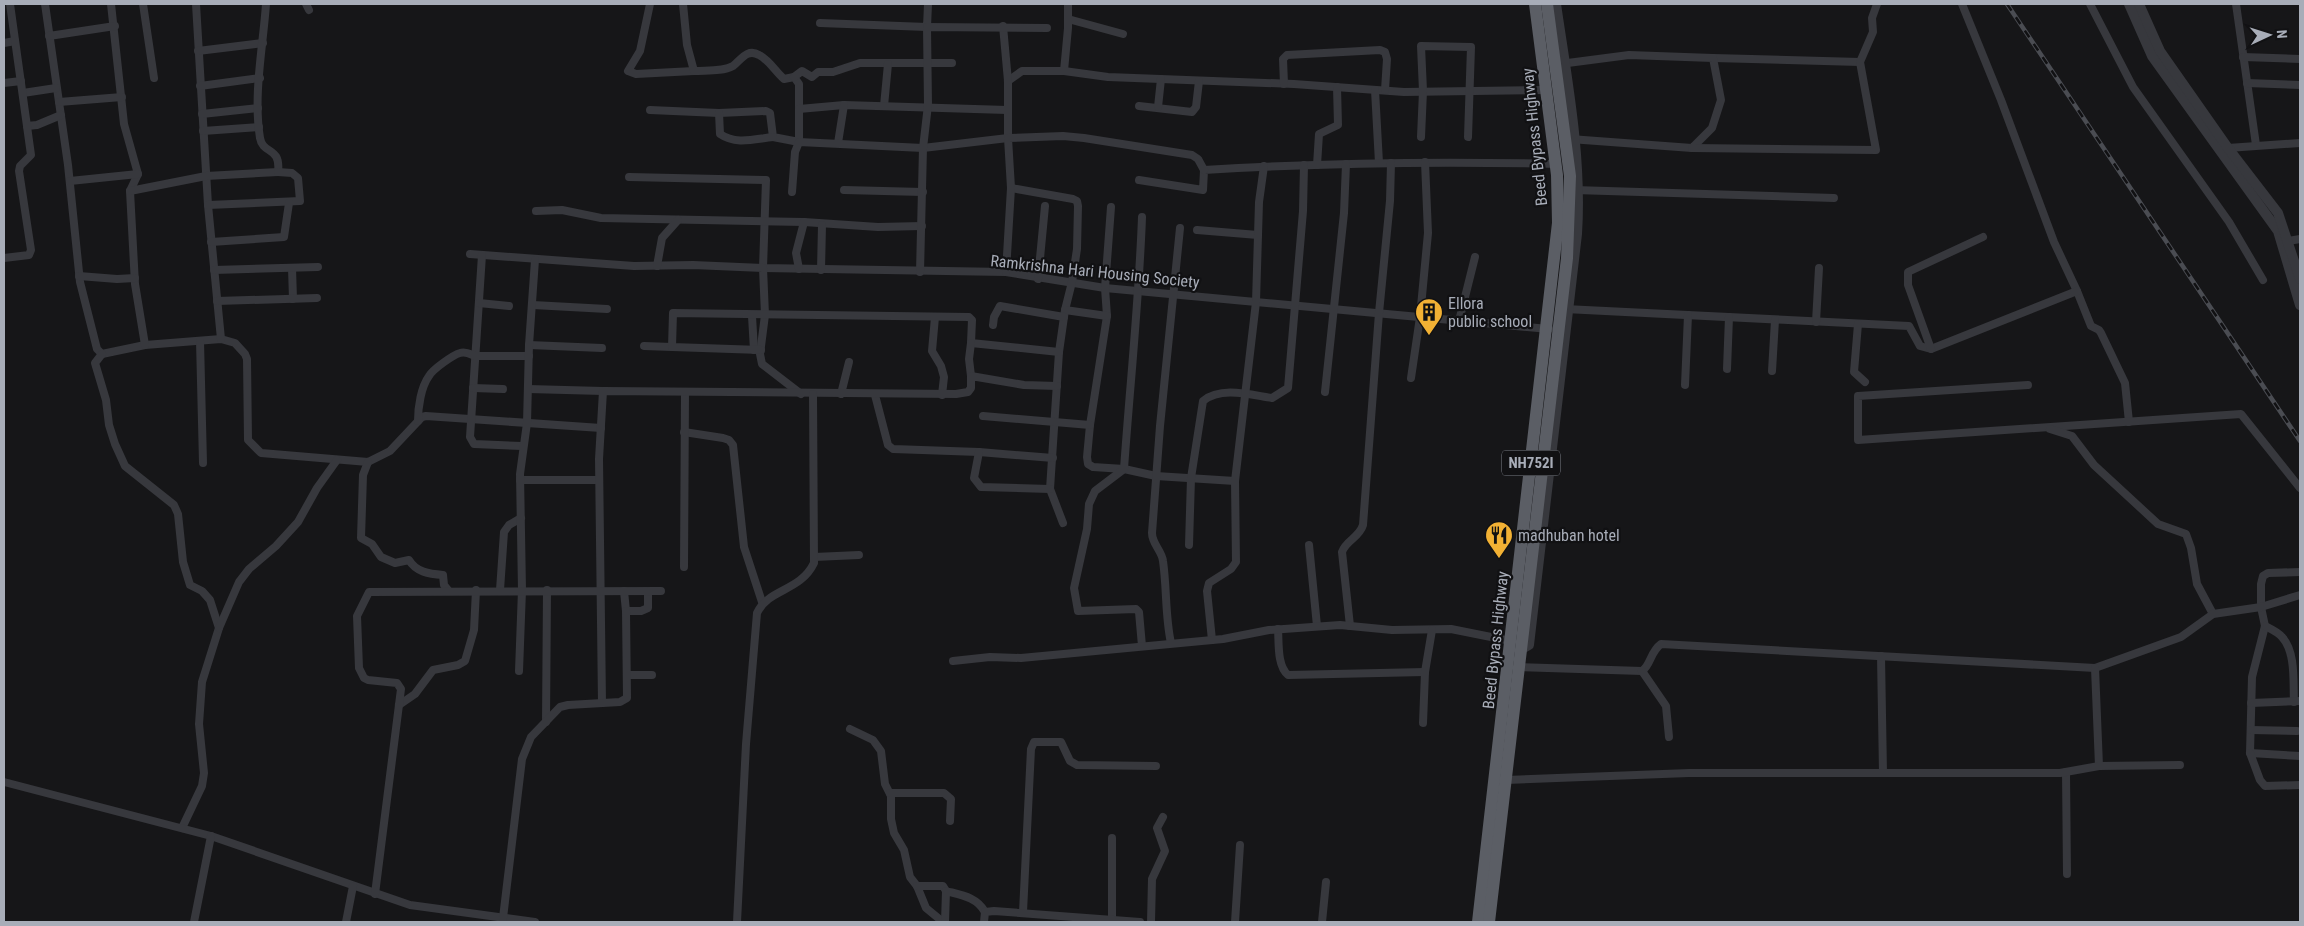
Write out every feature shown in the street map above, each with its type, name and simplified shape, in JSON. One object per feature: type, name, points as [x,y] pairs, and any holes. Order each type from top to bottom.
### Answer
[{"type":"highway","name":"Beed Bypass Highway","points":[[1489,922],[1506,780],[1513,670],[1512,644],[1549,329],[1558,223],[1554,164],[1535,4]]},
{"type":"highway","name":"Beed Bypass Highway","points":[[1547,4],[1561,64],[1574,190],[1567,258],[1565,309],[1549,329]]},
{"type":"highway","name":"Beed Bypass Highway","points":[[1478,922],[1513,670]]},
{"type":"street","points":[[4,258],[29,255],[30,253],[19,171],[20,166],[31,155],[10,4]]},
{"type":"street","points":[[45,4],[70,181],[79,276],[97,349],[102,354]]},
{"type":"street","points":[[111,4],[124,124],[138,174],[130,191],[135,278],[145,345]]},
{"type":"street","points":[[143,4],[154,78]]},
{"type":"street","points":[[196,4],[208,205],[220,339]]},
{"type":"street","points":[[266,4],[258,108],[259,127],[260,141],[266,148],[276,154],[279,162],[278,172]]},
{"type":"street","points":[[650,4],[640,51],[628,71],[636,74],[725,69],[746,54],[753,52],[764,59],[784,79],[794,77],[802,71],[812,76],[818,72],[833,72],[860,63],[952,63]]},
{"type":"street","points":[[683,4],[687,46],[694,71]]},
{"type":"street","points":[[920,272],[923,148],[928,108],[928,4]]},
{"type":"street","points":[[1064,71],[1068,4]]},
{"type":"street","points":[[1008,81],[1022,71],[1064,71],[1108,77],[1284,84],[1375,90],[1545,90],[1529,4]]},
{"type":"street","points":[[1556,4],[1561,64],[1629,55],[1860,62]]},
{"type":"street","points":[[1570,139],[1692,148],[1876,150],[1860,62],[1873,32],[1872,18],[1877,4]]},
{"type":"street","points":[[1962,4],[2001,100],[2054,242],[2091,326],[2099,330],[2125,383],[2129,422]]},
{"type":"street","points":[[2090,4],[2133,87],[2228,222],[2263,280]]},
{"type":"street","points":[[2128,4],[2152,56],[2285,241],[2299,268],[2300,279]]},
{"type":"street","points":[[2139,4],[2160,51],[2228,148],[2278,213],[2299,293],[2300,305]]},
{"type":"street","points":[[2236,4],[2242,57],[2256,145]]},
{"type":"street","points":[[1068,19],[1123,34]]},
{"type":"street","points":[[820,24],[1047,28]]},
{"type":"street","points":[[49,36],[114,26]]},
{"type":"street","points":[[1003,26],[1008,81],[1007,110],[1011,188],[1006,272]]},
{"type":"street","points":[[4,43],[15,41]]},
{"type":"street","points":[[198,51],[263,43]]},
{"type":"street","points":[[1421,138],[1423,91],[1421,46],[1471,47],[1468,137]]},
{"type":"street","points":[[1284,84],[1283,59],[1287,55],[1380,50],[1385,52],[1387,59],[1385,90]]},
{"type":"street","points":[[2242,57],[2300,59]]},
{"type":"street","points":[[1692,148],[1712,128],[1722,100],[1713,58]]},
{"type":"street","points":[[884,106],[888,64]]},
{"type":"street","points":[[792,192],[795,152],[799,142],[800,84],[794,77]]},
{"type":"street","points":[[200,86],[260,78]]},
{"type":"street","points":[[1158,107],[1161,79]]},
{"type":"street","points":[[4,83],[21,80]]},
{"type":"street","points":[[1139,106],[1192,112],[1196,107],[1199,81]]},
{"type":"street","points":[[2247,82],[2300,85]]},
{"type":"street","points":[[1317,164],[1319,134],[1338,125],[1337,87]]},
{"type":"street","points":[[23,93],[56,88]]},
{"type":"street","points":[[1375,90],[1378,163]]},
{"type":"street","points":[[58,102],[122,97]]},
{"type":"street","points":[[799,109],[844,105],[1007,110]]},
{"type":"street","points":[[838,143],[844,105]]},
{"type":"street","points":[[202,114],[258,108]]},
{"type":"street","points":[[650,110],[719,113],[766,111],[770,113],[773,137]]},
{"type":"street","points":[[719,113],[720,134],[728,140],[741,141],[773,137],[799,142],[923,148],[1008,138],[1063,136],[1145,146],[1192,155],[1198,160],[1204,170],[1203,190],[1139,180]]},
{"type":"street","points":[[27,126],[37,125],[61,115]]},
{"type":"street","points":[[203,131],[259,127]]},
{"type":"street","points":[[2228,148],[2300,143]]},
{"type":"street","points":[[1204,170],[1317,164],[1425,162],[1554,164]]},
{"type":"street","points":[[1411,378],[1420,317],[1428,233],[1425,162]]},
{"type":"street","points":[[1350,626],[1342,552],[1346,544],[1361,533],[1363,525],[1379,313],[1390,201],[1391,163]]},
{"type":"street","points":[[1325,392],[1344,213],[1346,164]]},
{"type":"street","points":[[1189,545],[1191,478],[1203,401],[1211,395],[1244,394],[1272,398],[1288,388],[1303,211],[1304,165]]},
{"type":"street","points":[[1212,640],[1207,591],[1209,583],[1231,569],[1236,562],[1235,481],[1256,302],[1259,202],[1264,166]]},
{"type":"street","points":[[130,191],[206,176],[278,172],[292,173],[298,178],[300,202],[208,205]]},
{"type":"street","points":[[70,181],[138,174]]},
{"type":"street","points":[[629,177],[766,180],[763,268],[765,315],[757,350]]},
{"type":"street","points":[[1011,188],[1076,201],[1078,212],[1072,282],[1065,313],[1060,352],[1050,489],[1063,523]]},
{"type":"street","points":[[844,190],[923,192]]},
{"type":"street","points":[[1574,190],[1834,198]]},
{"type":"street","points":[[211,242],[284,237],[290,202]]},
{"type":"street","points":[[1038,279],[1045,206]]},
{"type":"street","points":[[1110,207],[1105,288],[1107,316],[1090,425],[1086,457],[1088,464],[1094,467],[1124,468],[1156,476],[1235,481]]},
{"type":"street","points":[[536,212],[562,210],[601,218],[804,222],[822,225],[878,227],[922,226]]},
{"type":"street","points":[[1142,217],[1140,291],[1135,322],[1124,468],[1094,491],[1089,504],[1087,529],[1074,588],[1078,611],[1136,609],[1142,646]]},
{"type":"street","points":[[657,266],[662,238],[678,220]]},
{"type":"street","points":[[799,269],[796,253],[804,222]]},
{"type":"street","points":[[821,270],[822,225]]},
{"type":"street","points":[[1171,643],[1166,618],[1163,560],[1152,538],[1172,294],[1180,228]]},
{"type":"street","points":[[1197,230],[1258,235]]},
{"type":"street","points":[[1931,349],[1908,285],[1908,272],[1983,237]]},
{"type":"street","points":[[2285,241],[2300,239]]},
{"type":"street","name":"Ramkrishna Hari Housing Society","points":[[470,254],[535,260],[657,266],[1006,272],[1038,279],[1072,282],[1105,288],[1549,329]]},
{"type":"street","points":[[482,255],[470,437],[474,444],[522,446]]},
{"type":"street","points":[[1459,321],[1475,258]]},
{"type":"street","points":[[519,671],[522,590],[520,480],[522,446],[527,423],[529,345],[535,260]]},
{"type":"street","points":[[214,270],[318,267]]},
{"type":"street","points":[[292,268],[293,299]]},
{"type":"street","points":[[1816,322],[1819,268]]},
{"type":"street","points":[[79,276],[117,279],[135,278]]},
{"type":"street","points":[[953,661],[990,657],[1021,658],[1212,640],[1278,629],[1317,626],[1350,626],[1392,630],[1451,629],[1512,644],[1529,645],[1565,309],[1909,326],[1920,346],[1931,349],[2077,291]]},
{"type":"street","points":[[217,301],[317,298]]},
{"type":"street","points":[[479,303],[509,306]]},
{"type":"street","points":[[533,305],[607,309]]},
{"type":"street","points":[[993,325],[994,317],[1000,306],[1107,316]]},
{"type":"street","points":[[528,389],[875,395],[942,394],[968,392],[971,388],[971,318],[752,316],[675,312],[673,316],[672,346]]},
{"type":"street","points":[[752,316],[757,350],[762,364],[801,394]]},
{"type":"street","points":[[1685,385],[1688,316]]},
{"type":"street","points":[[935,317],[932,351],[941,366],[944,377],[942,394]]},
{"type":"street","points":[[1727,369],[1729,318]]},
{"type":"street","points":[[1772,371],[1775,320]]},
{"type":"street","points":[[1858,324],[1854,372],[1865,382]]},
{"type":"street","points":[[1549,329],[1512,644],[1503,662],[1513,670],[1642,671],[1646,669],[1653,649],[1661,644],[2095,668],[2181,637],[2213,614],[2262,607],[2300,595]]},
{"type":"street","points":[[219,628],[210,600],[202,591],[190,585],[185,574],[178,514],[174,505],[125,466],[119,455],[109,425],[106,400],[96,369],[96,359],[102,354],[145,345],[220,339],[235,343],[242,349],[247,359],[248,440],[261,453],[368,462],[390,452],[418,421],[426,416],[601,428]]},
{"type":"street","points":[[200,341],[204,463]]},
{"type":"street","points":[[972,343],[1060,352]]},
{"type":"street","points":[[529,345],[602,348]]},
{"type":"street","points":[[644,346],[757,350]]},
{"type":"street","points":[[418,421],[418,411],[429,375],[439,366],[460,353],[468,353],[475,356],[529,356]]},
{"type":"street","points":[[841,394],[849,362]]},
{"type":"street","points":[[971,376],[1024,385],[1057,386]]},
{"type":"street","points":[[2028,385],[1858,396],[1858,440],[2241,414],[2300,488]]},
{"type":"street","points":[[473,388],[503,389]]},
{"type":"street","points":[[602,703],[599,480],[603,391]]},
{"type":"street","points":[[684,567],[685,393]]},
{"type":"street","points":[[737,922],[746,744],[757,613],[762,602],[801,581],[814,563],[813,394]]},
{"type":"street","points":[[875,395],[888,445],[893,449],[980,452],[1053,458]]},
{"type":"street","points":[[983,416],[1090,425]]},
{"type":"street","points":[[2045,428],[2072,436],[2094,465],[2158,524],[2186,534],[2191,548],[2197,584],[2213,614]]},
{"type":"street","points":[[684,432],[723,438],[729,440],[733,445],[744,547],[762,602]]},
{"type":"street","points":[[980,452],[974,478],[981,488],[1050,489]]},
{"type":"street","points":[[182,828],[202,786],[204,773],[199,724],[202,682],[219,628],[239,582],[249,569],[276,546],[298,522],[317,488],[338,460]]},
{"type":"street","points":[[368,462],[363,475],[361,538],[372,544],[381,557],[395,563],[409,560],[413,567],[426,573],[442,575],[444,585],[448,590]]},
{"type":"street","points":[[520,480],[599,480]]},
{"type":"street","points":[[500,590],[504,532],[508,525],[521,518]]},
{"type":"street","points":[[1309,545],[1317,626]]},
{"type":"street","points":[[814,557],[859,555]]},
{"type":"street","points":[[2300,572],[2268,573],[2263,576],[2261,584],[2265,626],[2252,677],[2250,753],[2260,780],[2265,786],[2300,785]]},
{"type":"street","points":[[375,894],[401,689],[397,683],[368,680],[361,674],[358,668],[357,616],[371,590],[661,591]]},
{"type":"street","points":[[399,705],[415,694],[433,670],[458,665],[464,661],[474,630],[476,590]]},
{"type":"street","points":[[546,722],[547,590]]},
{"type":"street","points":[[503,918],[522,760],[532,737],[560,707],[620,702],[627,698],[624,591]]},
{"type":"street","points":[[626,611],[641,611],[648,608],[648,592]]},
{"type":"street","points":[[2251,703],[2297,702],[2291,654],[2288,646],[2282,636],[2265,626]]},
{"type":"street","points":[[1278,629],[1281,665],[1288,675],[1425,672]]},
{"type":"street","points":[[1423,723],[1425,672],[1432,630]]},
{"type":"street","points":[[1881,656],[1883,773]]},
{"type":"street","points":[[2095,668],[2099,766]]},
{"type":"street","points":[[1642,671],[1666,706],[1669,737]]},
{"type":"street","points":[[627,675],[652,675]]},
{"type":"street","points":[[850,729],[873,740],[880,748],[885,784],[890,793],[894,833],[904,850],[910,878],[917,886],[926,908],[944,922]]},
{"type":"street","points":[[2251,730],[2297,731]]},
{"type":"street","points":[[1023,912],[1031,749],[1034,742],[1061,742],[1070,761],[1077,766],[1156,766]]},
{"type":"street","points":[[2250,753],[2300,756]]},
{"type":"street","points":[[1506,780],[1689,773],[2066,772],[2099,766],[2180,765]]},
{"type":"street","points":[[2066,772],[2067,874]]},
{"type":"street","points":[[4,782],[211,836],[375,894],[415,906],[535,922]]},
{"type":"street","points":[[890,793],[944,793],[951,799],[950,821]]},
{"type":"street","points":[[1151,922],[1152,879],[1165,851],[1157,828],[1163,817]]},
{"type":"street","points":[[194,922],[211,836]]},
{"type":"street","points":[[1112,838],[1112,920]]},
{"type":"street","points":[[1235,922],[1240,845]]},
{"type":"street","points":[[1322,922],[1326,882]]},
{"type":"street","points":[[346,922],[353,886]]},
{"type":"street","points":[[917,886],[943,886],[946,890],[973,899],[981,904],[985,912],[984,922]]},
{"type":"street","points":[[944,922],[946,890]]},
{"type":"street","points":[[985,912],[1023,912],[1140,922]]},
{"type":"railway","points":[[2007,4],[2300,441]]},
{"type":"place","name":"Ellora public school","points":[[1429,336]]},
{"type":"place","name":"madhuban hotel","points":[[1499,559]]}]
